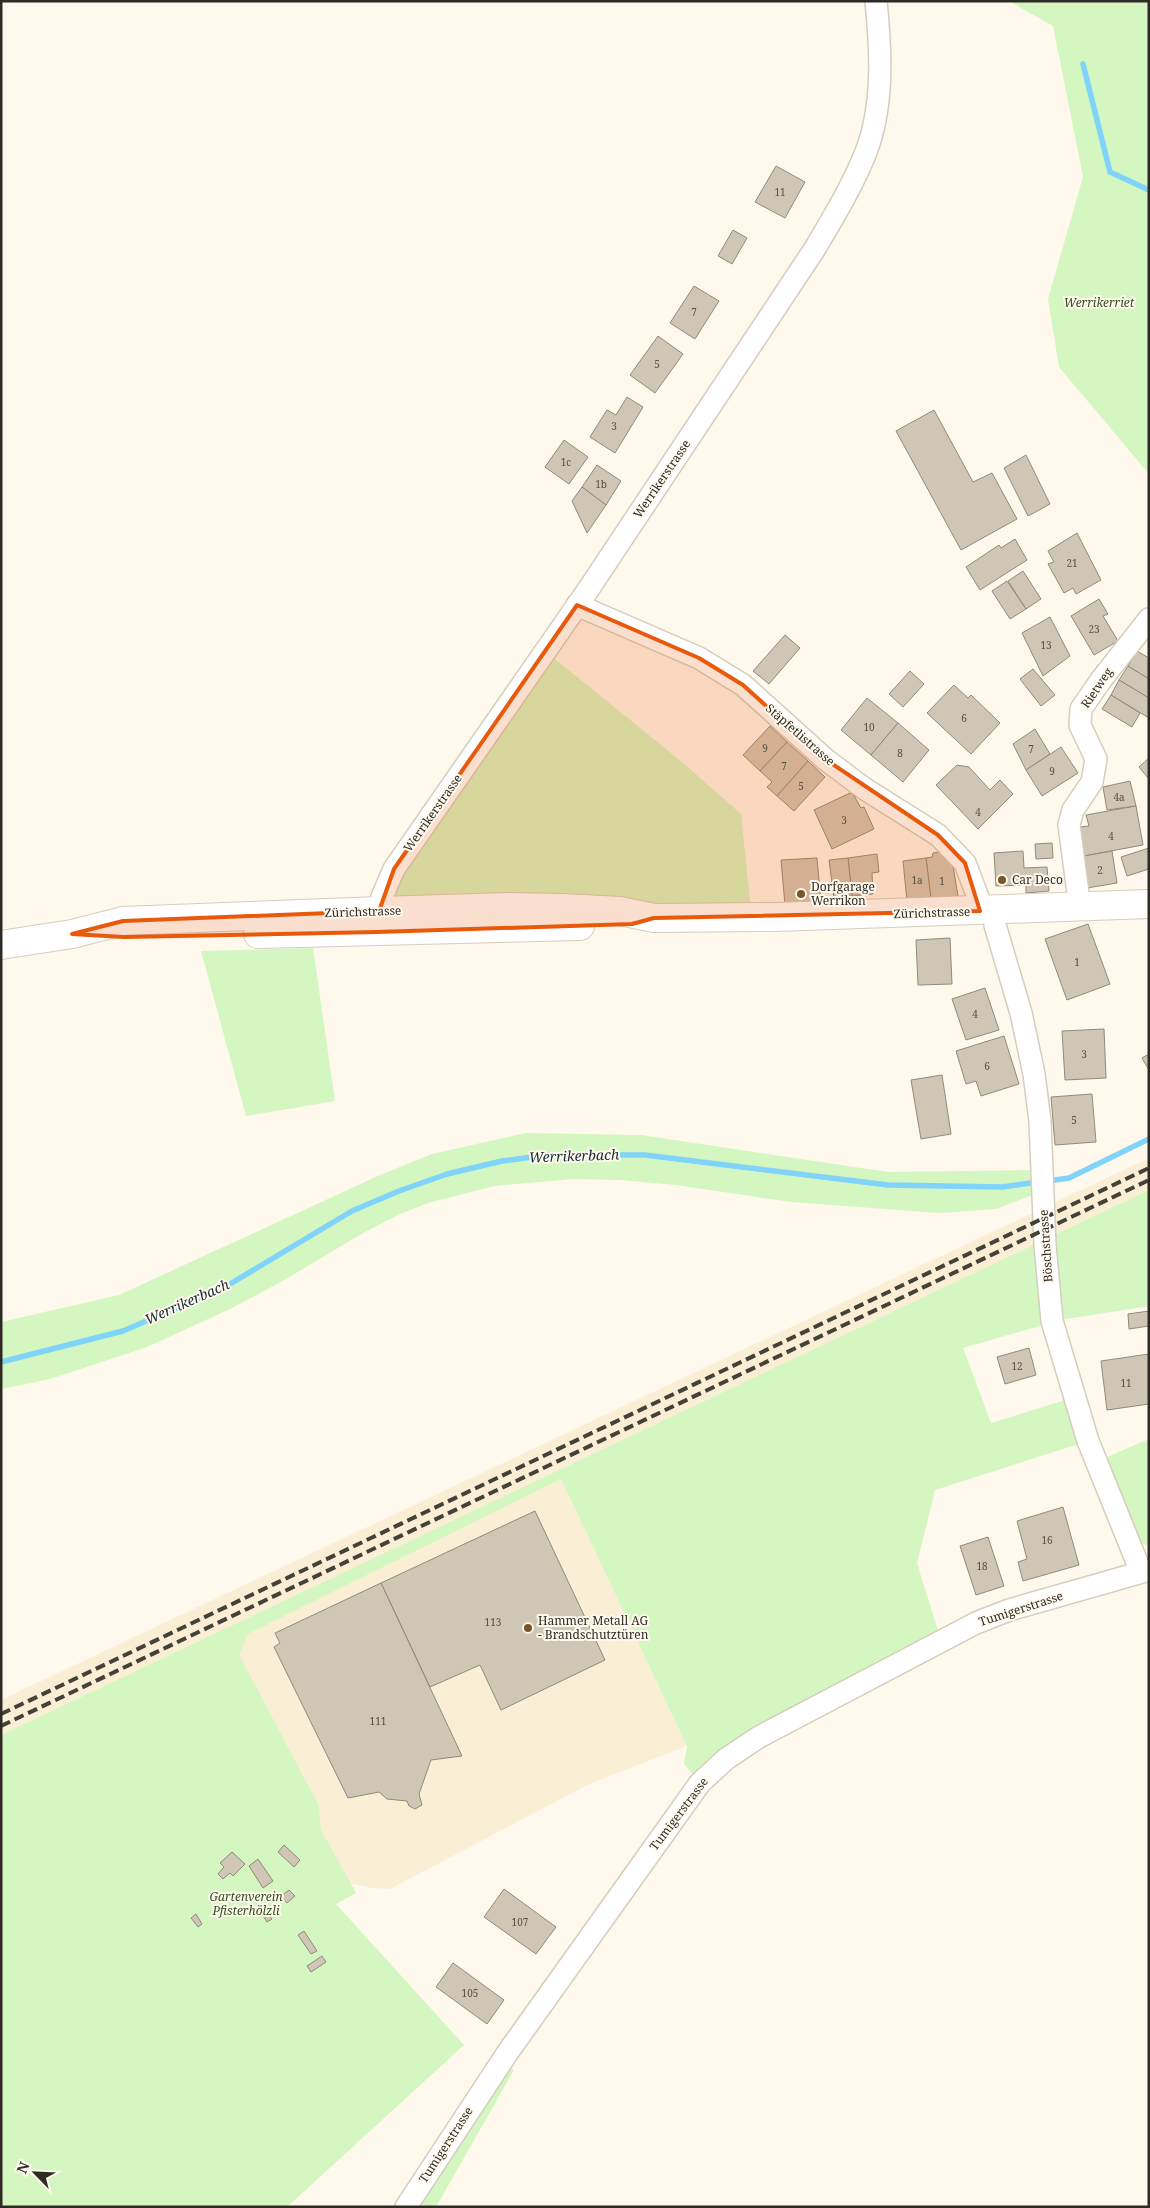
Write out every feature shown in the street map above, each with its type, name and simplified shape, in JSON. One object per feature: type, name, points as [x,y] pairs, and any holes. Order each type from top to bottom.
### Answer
[{"type":"main road","name":"Zürichstrasse","points":[[1,945],[72,934],[124,938],[378,921],[632,924],[654,918],[798,917],[1149,904]]},
{"type":"street","name":"Werrikerstrasse","points":[[378,921],[388,882],[394,869],[577,605],[814,250],[846,198],[866,151],[877,101],[880,51],[876,1]]},
{"type":"street","name":"Stäpfetlistrasse","points":[[577,605],[699,658],[743,685],[825,759],[865,789],[938,835],[966,863],[979,900],[987,911]]},
{"type":"street","name":"Rietweg","points":[[1080,908],[1069,825],[1073,810],[1092,782],[1096,759],[1080,726],[1081,708],[1100,680],[1149,619]]},
{"type":"street","name":"Böschstrasse","points":[[987,911],[995,925],[1022,1013],[1034,1074],[1040,1121],[1045,1245],[1052,1321],[1088,1441],[1145,1571]]},
{"type":"street","name":"Tumigerstrasse","points":[[406,2207],[503,2060],[672,1821],[700,1783],[726,1759],[759,1736],[976,1623],[1009,1610],[1145,1571]]},
{"type":"highlighted area","points":[[577,605],[699,658],[743,685],[825,759],[938,835],[965,863],[980,911],[654,918],[632,924],[377,932],[124,937],[72,934],[123,921],[379,911],[394,869]]},
{"type":"shaded area","points":[[1149,1158],[1149,1190],[1,1735],[1,1700]]},
{"type":"shaded area","points":[[561,1479],[687,1746],[589,1784],[390,1889],[372,1888],[344,1882],[321,1830],[319,1806],[235,1691],[239,1654],[248,1634]]},
{"type":"green space","name":"Werrikerriet","points":[[1009,1],[1149,1],[1149,474],[1059,367],[1048,299],[1083,177],[1053,26]]},
{"type":"green space","points":[[545,651],[682,762],[741,814],[752,920],[382,897]]},
{"type":"green space","points":[[313,948],[335,1101],[246,1116],[201,951]]},
{"type":"green space","points":[[526,1133],[641,1135],[888,1172],[1042,1170],[1043,1191],[996,1209],[939,1213],[791,1202],[676,1185],[621,1180],[573,1179],[494,1186],[431,1202],[400,1214],[232,1308],[147,1347],[50,1379],[1,1389],[1,1322],[119,1295],[380,1175],[432,1154]]},
{"type":"green space","name":"Gartenverein Pfisterhölzli","points":[[1149,1190],[1149,1306],[1060,1320],[963,1348],[991,1423],[1075,1397],[1088,1441],[935,1490],[917,1563],[941,1640],[700,1783],[684,1764],[687,1746],[561,1479],[248,1634],[239,1655],[319,1806],[321,1830],[356,1893],[336,1904],[464,2045],[287,2207],[1,2207],[1,1735]]},
{"type":"green space","points":[[1149,1439],[1149,1547],[1138,1541],[1100,1460]]},
{"type":"green space","points":[[508,2067],[514,2070],[436,2207],[418,2207]]},
{"type":"building","points":[[776,166],[805,182],[785,218],[755,202]]},
{"type":"building","points":[[733,230],[747,238],[732,264],[718,256]]},
{"type":"building","points":[[694,286],[719,301],[695,339],[670,323]]},
{"type":"building","points":[[658,336],[683,354],[655,393],[630,375]]},
{"type":"building","points":[[627,397],[643,407],[615,453],[590,437],[607,410],[616,415]]},
{"type":"building","points":[[934,410],[973,482],[992,473],[1017,519],[961,550],[896,431]]},
{"type":"building","points":[[564,440],[588,457],[569,484],[545,467]]},
{"type":"building","points":[[1026,455],[1050,504],[1028,516],[1004,468]]},
{"type":"building","points":[[597,465],[621,481],[606,505],[582,487]]},
{"type":"building","points":[[582,487],[606,505],[587,533],[572,501]]},
{"type":"building","points":[[1077,533],[1101,580],[1076,594],[1073,588],[1064,593],[1048,564],[1054,562],[1048,551]]},
{"type":"building","points":[[1015,539],[1027,560],[980,590],[966,567],[999,545],[1001,548]]},
{"type":"building","points":[[1023,571],[1041,599],[1026,609],[1008,581]]},
{"type":"building","points":[[1007,581],[1026,609],[1010,619],[992,591]]},
{"type":"building","points":[[1099,599],[1108,614],[1103,616],[1118,641],[1094,655],[1071,616]]},
{"type":"building","points":[[1050,617],[1070,656],[1043,676],[1022,633]]},
{"type":"building","points":[[785,635],[800,648],[769,684],[753,671]]},
{"type":"building","points":[[1137,651],[1149,658],[1149,679],[1128,666]]},
{"type":"building","points":[[1128,666],[1149,679],[1149,698],[1119,680]]},
{"type":"building","points":[[1033,669],[1055,695],[1041,706],[1020,679]]},
{"type":"building","points":[[910,671],[924,684],[903,707],[889,694]]},
{"type":"building","points":[[1119,680],[1149,698],[1149,718],[1111,695]]},
{"type":"building","points":[[954,685],[968,698],[971,695],[1000,723],[971,754],[927,713]]},
{"type":"building","points":[[1111,695],[1140,713],[1132,727],[1102,709]]},
{"type":"building","points":[[867,698],[898,723],[871,755],[841,730]]},
{"type":"building","points":[[898,723],[929,750],[903,782],[871,755]]},
{"type":"building","points":[[770,726],[787,742],[760,771],[743,755]]},
{"type":"building","points":[[1035,729],[1050,754],[1026,770],[1013,744]]},
{"type":"building","points":[[787,742],[808,761],[777,796],[767,787],[772,782],[760,771]]},
{"type":"building","points":[[1061,747],[1078,773],[1042,796],[1026,770]]},
{"type":"building","points":[[1149,758],[1149,778],[1148,778],[1139,767]]},
{"type":"building","points":[[808,761],[825,777],[794,811],[777,796]]},
{"type":"building","points":[[957,765],[969,767],[990,790],[1000,780],[1013,794],[978,829],[936,785]]},
{"type":"building","points":[[1130,781],[1136,806],[1107,810],[1103,787]]},
{"type":"building","points":[[852,792],[861,808],[864,807],[874,829],[832,849],[814,810]]},
{"type":"building","points":[[1136,806],[1143,845],[1084,856],[1079,827],[1089,826],[1086,815]]},
{"type":"building","points":[[1052,843],[1053,858],[1036,859],[1035,844]]},
{"type":"building","points":[[1149,848],[1149,869],[1127,876],[1121,857]]},
{"type":"building","points":[[944,851],[953,866],[958,896],[931,899],[926,858],[932,857],[933,853]]},
{"type":"building","points":[[1023,851],[1024,868],[1047,867],[1049,891],[1026,893],[1026,885],[996,886],[994,853]]},
{"type":"building","points":[[1112,851],[1117,883],[1087,888],[1084,856]]},
{"type":"building","points":[[877,854],[879,872],[872,873],[873,894],[852,896],[848,858]]},
{"type":"building","points":[[817,858],[821,902],[785,905],[781,860]]},
{"type":"building","points":[[848,858],[852,896],[834,898],[829,860]]},
{"type":"building","points":[[926,858],[931,899],[907,901],[903,861]]},
{"type":"building","points":[[1088,924],[1110,984],[1067,1000],[1045,939]]},
{"type":"building","points":[[950,938],[952,984],[918,985],[916,940]]},
{"type":"building","points":[[985,988],[999,1030],[966,1040],[952,999]]},
{"type":"building","points":[[1104,1029],[1106,1078],[1065,1080],[1062,1031]]},
{"type":"building","points":[[1004,1036],[1019,1084],[981,1096],[976,1081],[966,1084],[956,1051]]},
{"type":"building","points":[[1149,1054],[1149,1070],[1142,1058]]},
{"type":"building","points":[[942,1075],[951,1134],[921,1139],[911,1080]]},
{"type":"building","points":[[1092,1094],[1096,1142],[1055,1145],[1051,1097]]},
{"type":"building","points":[[1149,1311],[1149,1326],[1129,1329],[1128,1314]]},
{"type":"building","points":[[1029,1348],[1036,1375],[1005,1384],[997,1357]]},
{"type":"building","points":[[1149,1354],[1149,1404],[1107,1410],[1101,1361]]},
{"type":"building","points":[[1063,1507],[1079,1565],[1023,1581],[1018,1562],[1027,1559],[1017,1521]]},
{"type":"building","points":[[535,1511],[605,1660],[501,1710],[480,1665],[430,1687],[381,1583]]},
{"type":"building","points":[[988,1537],[1004,1586],[976,1595],[960,1546]]},
{"type":"building","points":[[381,1583],[462,1756],[431,1760],[419,1794],[422,1805],[415,1809],[409,1806],[407,1801],[387,1799],[379,1792],[348,1798],[274,1647],[280,1643],[275,1633]]},
{"type":"building","points":[[284,1845],[300,1860],[294,1867],[278,1852]]},
{"type":"building","points":[[232,1852],[245,1864],[233,1876],[230,1873],[223,1879],[218,1874],[224,1867],[220,1863]]},
{"type":"building","points":[[258,1859],[273,1881],[263,1888],[249,1866]]},
{"type":"building","points":[[504,1889],[556,1927],[536,1954],[484,1917]]},
{"type":"building","points":[[289,1890],[295,1896],[287,1903],[281,1896]]},
{"type":"building","points":[[266,1911],[272,1919],[267,1922],[262,1914]]},
{"type":"building","points":[[196,1914],[202,1924],[198,1927],[191,1918]]},
{"type":"building","points":[[304,1931],[317,1951],[311,1954],[298,1935]]},
{"type":"building","points":[[322,1956],[326,1962],[311,1972],[307,1966]]},
{"type":"building","points":[[453,1963],[504,2000],[487,2024],[436,1987]]},
{"type":"waterway","points":[[1083,64],[1110,172],[1149,190]]},
{"type":"waterway","name":"Werrikerbach","points":[[1048,1181],[1069,1178],[1149,1139]]},
{"type":"waterway","name":"Werrikerbach","points":[[1,1362],[123,1331],[225,1287],[352,1211],[399,1191],[447,1174],[502,1161],[548,1155],[645,1155],[888,1185],[1002,1187],[1038,1182]]},
{"type":"railway","points":[[1,1714],[1149,1168]]},
{"type":"railway","points":[[1,1726],[1149,1180]]},
{"type":"place","name":"Car Deco","points":[[1002,880]]},
{"type":"place","name":"Dorfgarage Werrikon","points":[[801,894]]},
{"type":"place","name":"Hammer Metall AG - Brandschutztüren","points":[[528,1628]]}]
